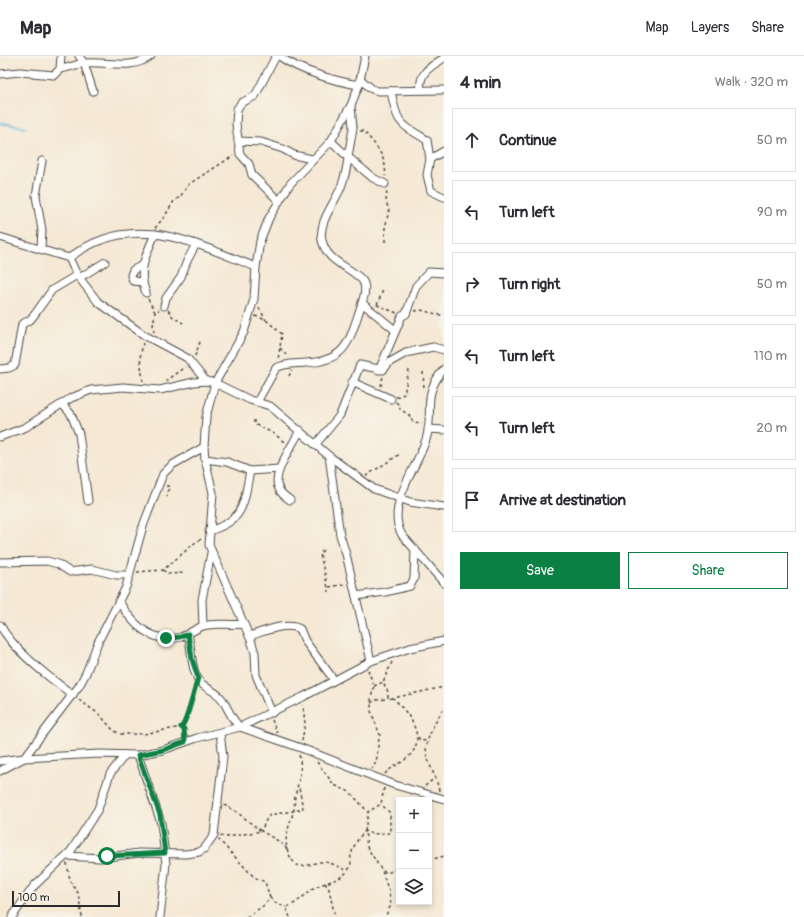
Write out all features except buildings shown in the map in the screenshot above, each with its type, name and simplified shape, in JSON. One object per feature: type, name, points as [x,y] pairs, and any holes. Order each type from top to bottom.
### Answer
[{"type":"street","points":[[60,69],[61,56]]},
{"type":"street","points":[[79,56],[84,63],[92,91]]},
{"type":"street","points":[[0,74],[20,72],[54,75],[60,69],[84,63],[100,60],[134,64],[144,61],[151,56]]},
{"type":"street","points":[[279,201],[252,175],[249,164],[240,154],[237,109],[241,103],[256,96],[278,56],[288,62],[333,79],[360,82],[372,89],[391,91],[444,90]]},
{"type":"street","points":[[203,626],[202,600],[211,553],[209,533],[212,513],[212,493],[204,447],[206,417],[215,383],[238,344],[250,314],[254,299],[256,267],[260,241],[269,218],[279,201],[312,159],[331,141],[351,105],[360,82],[365,56]]},
{"type":"street","points":[[421,90],[420,83],[422,76],[444,58]]},
{"type":"street","points":[[391,91],[393,107],[400,121],[404,126],[427,140],[430,159],[427,175],[429,186],[436,194],[444,197]]},
{"type":"street","points":[[257,402],[276,368],[288,364],[308,363],[333,358],[340,352],[352,336],[362,303],[365,286],[364,282],[359,277],[331,259],[322,240],[322,230],[346,172],[353,128],[351,105]]},
{"type":"street","points":[[238,141],[261,142],[283,149],[294,155],[312,159]]},
{"type":"street","points":[[331,141],[373,178],[385,184]]},
{"type":"street","points":[[430,159],[444,151]]},
{"type":"street","points":[[41,248],[42,230],[36,196],[42,161]]},
{"type":"street","points":[[69,258],[84,247],[111,236],[145,232],[196,244],[256,267]]},
{"type":"street","points":[[146,294],[142,282],[143,265],[155,234]]},
{"type":"street","points":[[0,237],[41,248],[69,258],[78,276],[98,302],[144,335],[163,344],[192,362],[206,381]]},
{"type":"street","points":[[164,306],[166,298],[179,281],[196,244]]},
{"type":"street","points":[[0,369],[9,368],[15,365],[22,324],[30,320],[52,290],[105,262]]},
{"type":"street","points":[[142,282],[133,281],[131,275],[133,270],[143,265]]},
{"type":"street","points":[[381,370],[395,330],[402,316],[406,314],[416,286],[429,272],[444,273]]},
{"type":"street","points":[[362,303],[395,330]]},
{"type":"street","points":[[381,370],[390,362],[406,353],[434,347],[444,350]]},
{"type":"street","points":[[316,444],[340,415],[360,365],[381,370]]},
{"type":"street","points":[[444,369],[438,378],[428,400],[428,427],[424,444],[399,498],[398,527],[402,535],[444,583]]},
{"type":"street","points":[[0,437],[26,427],[76,396],[91,390],[114,388],[160,390],[194,382],[206,381],[215,383],[241,396],[270,406],[329,456],[374,489],[420,504],[444,507]]},
{"type":"street","points":[[352,382],[391,398]]},
{"type":"street","points":[[62,404],[71,414],[79,434],[88,501]]},
{"type":"street","points":[[428,427],[444,430]]},
{"type":"street","points":[[290,500],[278,489],[276,484],[279,469],[300,430]]},
{"type":"street","points":[[0,771],[24,758],[72,695],[86,673],[98,642],[119,601],[130,575],[143,526],[159,484],[167,469],[204,447]]},
{"type":"street","points":[[329,456],[340,535],[353,582],[370,661]]},
{"type":"street","points":[[205,459],[227,462],[250,471],[279,469]]},
{"type":"street","points":[[209,533],[232,521],[241,510],[244,504],[250,471]]},
{"type":"street","points":[[356,596],[385,592],[410,586],[414,579],[415,549]]},
{"type":"street","points":[[211,553],[249,636],[255,653],[256,675],[272,713]]},
{"type":"street","points":[[0,562],[47,561],[58,564],[70,572],[92,569],[116,575],[130,575]]},
{"type":"street","points":[[119,601],[134,623],[150,634],[166,638],[180,637],[203,626],[220,623],[243,624]]},
{"type":"street","points":[[0,625],[4,633],[31,660],[72,695]]},
{"type":"street","points":[[249,636],[277,628],[296,627],[300,629],[305,641],[334,680]]},
{"type":"street","points":[[188,634],[192,659],[198,678],[203,685],[220,697],[230,712],[235,724],[240,728],[299,748],[384,781],[423,793],[443,797]]},
{"type":"street","points":[[0,761],[24,758],[138,755],[163,750],[185,742],[240,728],[272,713],[370,661],[444,641]]},
{"type":"street","points":[[68,857],[100,858],[199,852],[208,846],[214,835],[223,757],[220,733]]},
{"type":"street","points":[[12,917],[34,886],[68,857],[98,809],[110,774],[125,755]]},
{"type":"street","points":[[138,755],[160,815],[166,864],[160,917]]},
{"type":"path","points":[[353,128],[363,131],[382,155],[387,169],[385,184],[387,189],[386,202],[389,210],[385,228],[385,242]]},
{"type":"path","points":[[145,232],[156,227],[166,216],[174,201],[180,197],[189,184],[230,158],[240,154]]},
{"type":"path","points":[[383,290],[377,305],[391,309],[402,316]]},
{"type":"path","points":[[254,299],[266,320],[282,334],[276,368]]},
{"type":"path","points":[[418,310],[444,316]]},
{"type":"path","points":[[155,312],[153,326],[155,332]]},
{"type":"path","points":[[250,314],[266,320]]},
{"type":"path","points":[[143,389],[140,358],[144,335]]},
{"type":"path","points":[[165,380],[192,362],[201,339]]},
{"type":"path","points":[[380,394],[381,370]]},
{"type":"path","points":[[391,398],[404,394],[410,370]]},
{"type":"path","points":[[423,372],[424,392],[428,400]]},
{"type":"path","points":[[391,398],[399,404],[400,409],[409,415],[413,422],[428,427]]},
{"type":"path","points":[[254,420],[254,424],[275,434],[292,447]]},
{"type":"path","points":[[359,479],[371,474],[400,454]]},
{"type":"path","points":[[159,484],[169,486],[167,497]]},
{"type":"path","points":[[130,575],[134,572],[163,570],[209,533]]},
{"type":"path","points":[[323,550],[320,554],[329,592]]},
{"type":"path","points":[[163,570],[168,574],[185,573]]},
{"type":"path","points":[[329,588],[353,582]]},
{"type":"path","points":[[374,686],[383,682],[396,653]]},
{"type":"path","points":[[368,774],[377,761],[380,735],[371,711],[374,686],[367,668],[370,661]]},
{"type":"path","points":[[72,695],[100,715],[114,731],[121,734],[144,734],[181,727],[184,725],[189,707],[194,697],[194,687],[198,678]]},
{"type":"path","points":[[383,682],[388,692],[388,699]]},
{"type":"path","points":[[371,703],[374,700],[388,699],[444,687]]},
{"type":"path","points":[[303,697],[305,724],[299,748],[301,764],[294,811],[288,827],[288,856],[296,865],[309,866],[320,862],[328,863],[347,871]]},
{"type":"path","points":[[393,698],[408,715],[420,740],[426,741]]},
{"type":"path","points":[[443,797],[427,756],[426,741],[444,708]]},
{"type":"path","points":[[272,713],[270,716],[278,734],[274,739]]},
{"type":"path","points":[[181,727],[184,729],[185,742]]},
{"type":"path","points":[[385,917],[391,905],[388,886],[382,870],[370,854],[365,831],[368,812],[381,804],[385,783],[384,781],[389,770],[409,757],[417,742],[418,736]]},
{"type":"path","points":[[316,761],[334,785],[350,792],[368,812]]},
{"type":"path","points":[[423,793],[422,788],[436,776]]},
{"type":"path","points":[[261,831],[270,815],[303,809],[298,786]]},
{"type":"path","points":[[217,802],[234,810],[261,831],[280,842],[287,849]]},
{"type":"path","points":[[365,831],[372,834],[390,833],[390,813],[381,804]]},
{"type":"path","points":[[214,835],[228,837],[261,831]]},
{"type":"path","points":[[214,835],[254,877],[265,882],[270,898],[277,904],[286,907],[302,898],[312,890],[341,877],[351,865],[351,856],[356,840],[365,831]]},
{"type":"path","points":[[432,859],[444,856]]},
{"type":"path","points":[[68,857],[68,873],[70,880],[78,893],[82,917]]},
{"type":"path","points":[[382,870],[387,873],[397,869]]},
{"type":"path","points":[[325,883],[329,889],[335,917]]},
{"type":"path","points":[[248,917],[263,906],[270,898]]},
{"type":"path","points":[[286,907],[290,917]]},
{"type":"waterway","points":[[0,123],[26,127]]},
{"type":"route","points":[[107,856],[139,853],[165,853],[160,815],[153,794],[143,773],[138,755],[163,750],[185,742],[184,729],[181,727],[184,725],[186,715],[194,697],[194,687],[198,678],[192,659],[188,634],[180,637],[166,638]]}]
